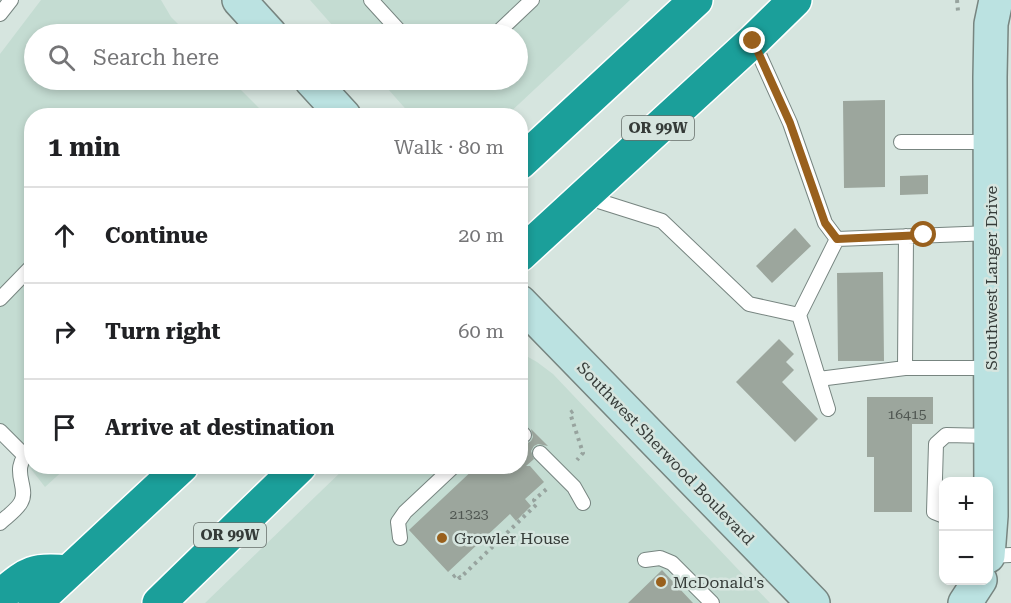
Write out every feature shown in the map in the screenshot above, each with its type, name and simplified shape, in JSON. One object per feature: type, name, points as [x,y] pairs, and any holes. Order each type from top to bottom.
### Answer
[{"type":"highway","name":"OR 99W","points":[[528,248],[795,0]]},
{"type":"highway","points":[[528,156],[693,1]]},
{"type":"highway","points":[[35,603],[173,474]]},
{"type":"highway","name":"OR 99W","points":[[159,603],[292,474]]},
{"type":"highway","points":[[0,596],[29,573],[50,570],[67,572]]},
{"type":"street","points":[[239,0],[261,24]]},
{"type":"street","name":"Southwest Langer Drive","points":[[990,477],[992,368],[996,313],[991,232],[990,40],[996,0]]},
{"type":"street","points":[[320,90],[337,108]]},
{"type":"street","name":"Southwest Sherwood Boulevard","points":[[528,310],[813,603]]},
{"type":"street","points":[[965,603],[977,585]]},
{"type":"lane","points":[[0,14],[11,0]]},
{"type":"lane","points":[[371,0],[393,24]]},
{"type":"lane","points":[[507,24],[532,0]]},
{"type":"lane","points":[[753,41],[790,123],[825,223],[837,239]]},
{"type":"lane","points":[[901,142],[990,142]]},
{"type":"lane","points":[[584,196],[662,221],[749,304],[800,315]]},
{"type":"lane","points":[[837,239],[991,232]]},
{"type":"lane","points":[[905,368],[906,236]]},
{"type":"lane","points":[[828,410],[800,315],[837,239]]},
{"type":"lane","points":[[0,299],[24,274]]},
{"type":"lane","points":[[819,379],[905,368],[992,368]]},
{"type":"lane","points":[[0,430],[24,448]]},
{"type":"lane","points":[[939,514],[934,512],[936,444],[946,435],[991,436]]},
{"type":"lane","points":[[540,453],[574,487],[583,503]]},
{"type":"lane","points":[[0,523],[22,501],[23,489],[19,474],[24,461]]},
{"type":"lane","points":[[400,538],[398,522],[405,512],[445,474]]},
{"type":"lane","points":[[993,556],[1011,555]]},
{"type":"lane","points":[[645,560],[660,558],[672,562],[712,603]]},
{"type":"path","points":[[957,0],[958,11]]},
{"type":"path","points":[[573,411],[570,413],[583,453],[577,460]]},
{"type":"path","points":[[453,577],[457,574],[460,578],[537,504],[534,500],[549,486]]},
{"type":"shaded area","points":[[41,0],[161,0],[178,24],[24,24],[24,90],[241,90],[259,108],[24,108],[24,460],[0,429],[0,54]]},
{"type":"shaded area","points":[[310,0],[630,0],[515,108],[405,108],[389,90],[528,90],[528,24],[331,24]]},
{"type":"shaded area","points":[[528,357],[553,374],[770,603],[205,603],[339,474],[528,474]]},
{"type":"shaded area","points":[[35,474],[59,474],[45,487]]},
{"type":"building","points":[[885,100],[885,187],[844,188],[843,101]]},
{"type":"building","points":[[928,175],[928,194],[900,195],[900,176]]},
{"type":"building","points":[[795,228],[811,246],[772,283],[756,266]]},
{"type":"building","points":[[883,272],[884,361],[838,361],[837,273]]},
{"type":"building","points":[[779,339],[794,354],[786,362],[794,370],[782,382],[818,419],[795,442],[736,382]]},
{"type":"building","points":[[867,397],[933,397],[933,424],[912,424],[912,512],[874,512],[874,457],[867,457]]},
{"type":"building","points":[[531,429],[548,446],[538,444],[534,446],[531,451],[534,459],[528,464],[528,443],[533,437]]},
{"type":"building","points":[[528,466],[530,466],[544,482],[525,499],[531,506],[516,521],[510,514],[448,572],[409,530],[468,474],[528,474]]},
{"type":"building","name":"McDonald's","points":[[662,570],[693,603],[628,603]]},
{"type":"place","name":"Growler House","points":[[442,538]]},
{"type":"place","name":"McDonald's","points":[[661,582]]},
{"type":"route","points":[[753,41],[790,123],[825,223],[837,239],[924,235]]}]
